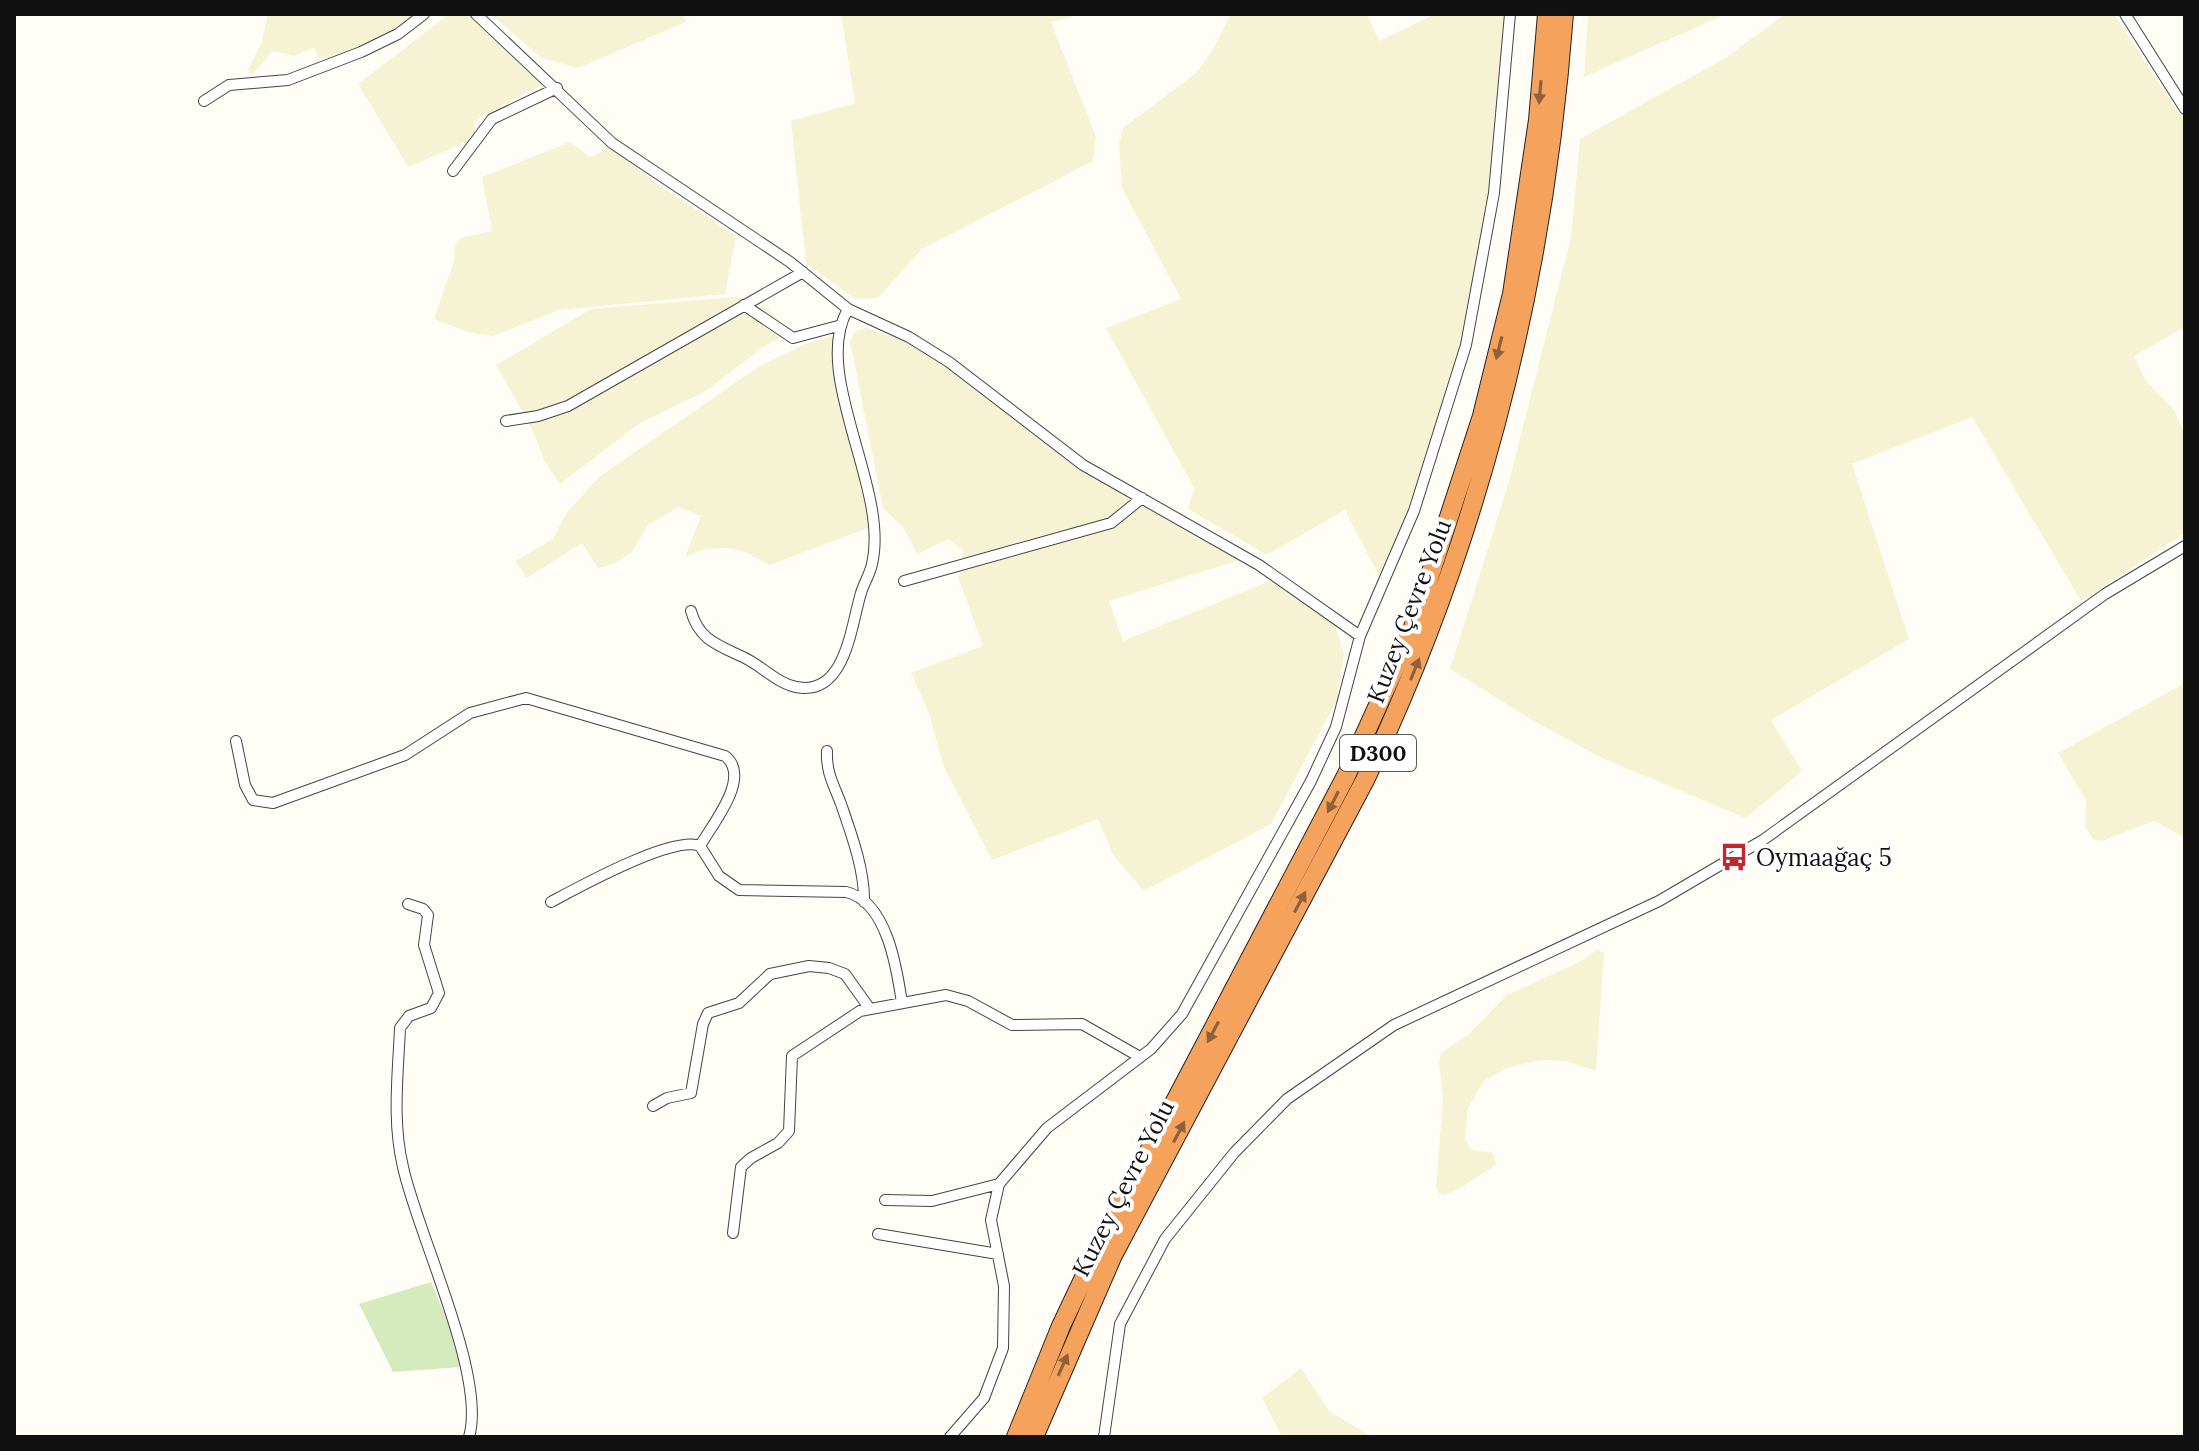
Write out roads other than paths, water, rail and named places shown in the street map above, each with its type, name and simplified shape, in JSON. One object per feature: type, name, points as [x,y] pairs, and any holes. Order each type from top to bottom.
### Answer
[{"type":"highway","name":"Kuzey Çevre Yolu","points":[[1016,1437],[1061,1326],[1097,1250],[1346,776],[1412,630],[1482,416],[1512,294],[1538,120],[1547,14]]},
{"type":"highway","name":"Kuzey Çevre Yolu","points":[[1034,1437],[1113,1255],[1371,767],[1407,689],[1450,579],[1499,421],[1526,308],[1556,120],[1564,14]]},
{"type":"street","points":[[204,101],[229,85],[288,80],[361,52],[398,34],[424,14]]},
{"type":"street","points":[[476,14],[612,143],[803,272],[848,309],[925,346],[969,376],[1059,449],[1268,570],[1360,636]]},
{"type":"street","points":[[950,1437],[984,1398],[1000,1361],[1005,1307],[991,1220],[999,1184],[1031,1144],[1063,1114],[1164,1036],[1191,1002],[1320,763],[1343,709],[1360,636],[1414,511],[1466,345],[1494,193],[1510,14]]},
{"type":"street","points":[[2125,14],[2185,109]]},
{"type":"street","points":[[453,171],[492,119],[557,88]]},
{"type":"street","points":[[506,421],[538,416],[568,406],[803,272]]},
{"type":"street","points":[[744,305],[793,338],[838,326]]},
{"type":"street","points":[[691,611],[696,625],[711,643],[752,661],[789,685],[816,685],[828,679],[840,664],[871,567],[875,531],[840,373],[838,326],[848,309]]},
{"type":"street","points":[[904,581],[1111,523],[1142,498]]},
{"type":"street","points":[[1104,1437],[1120,1324],[1165,1239],[1234,1153],[1287,1099],[1394,1025],[1659,901],[1763,840],[2092,603],[2185,546]]},
{"type":"street","points":[[236,741],[245,785],[253,800],[273,803],[405,755],[470,713],[526,698],[729,759],[735,767],[736,780],[700,846]]},
{"type":"street","points":[[827,751],[827,771],[840,801],[862,879],[864,902],[887,941],[902,1003]]},
{"type":"street","points":[[551,902],[602,875],[673,844],[687,842],[700,846],[719,876],[739,890],[846,892],[864,902]]},
{"type":"street","points":[[408,904],[423,909],[428,915],[424,945],[439,993],[431,1008],[409,1016],[400,1028],[395,1119],[407,1185],[460,1343],[469,1395],[469,1437]]},
{"type":"street","points":[[653,1106],[667,1098],[691,1093],[703,1024],[708,1013],[739,1003],[770,974],[809,966],[835,969],[849,978],[870,1009]]},
{"type":"street","points":[[733,1233],[741,1167],[783,1140],[791,1125],[792,1056],[823,1033],[870,1009],[946,995],[968,1001],[1012,1025],[1082,1024],[1140,1057]]},
{"type":"street","points":[[885,1200],[932,1201],[999,1184]]},
{"type":"street","points":[[878,1234],[998,1254]]},
{"type":"place","name":"Oymaağaç 5","points":[[1734,857]]}]
